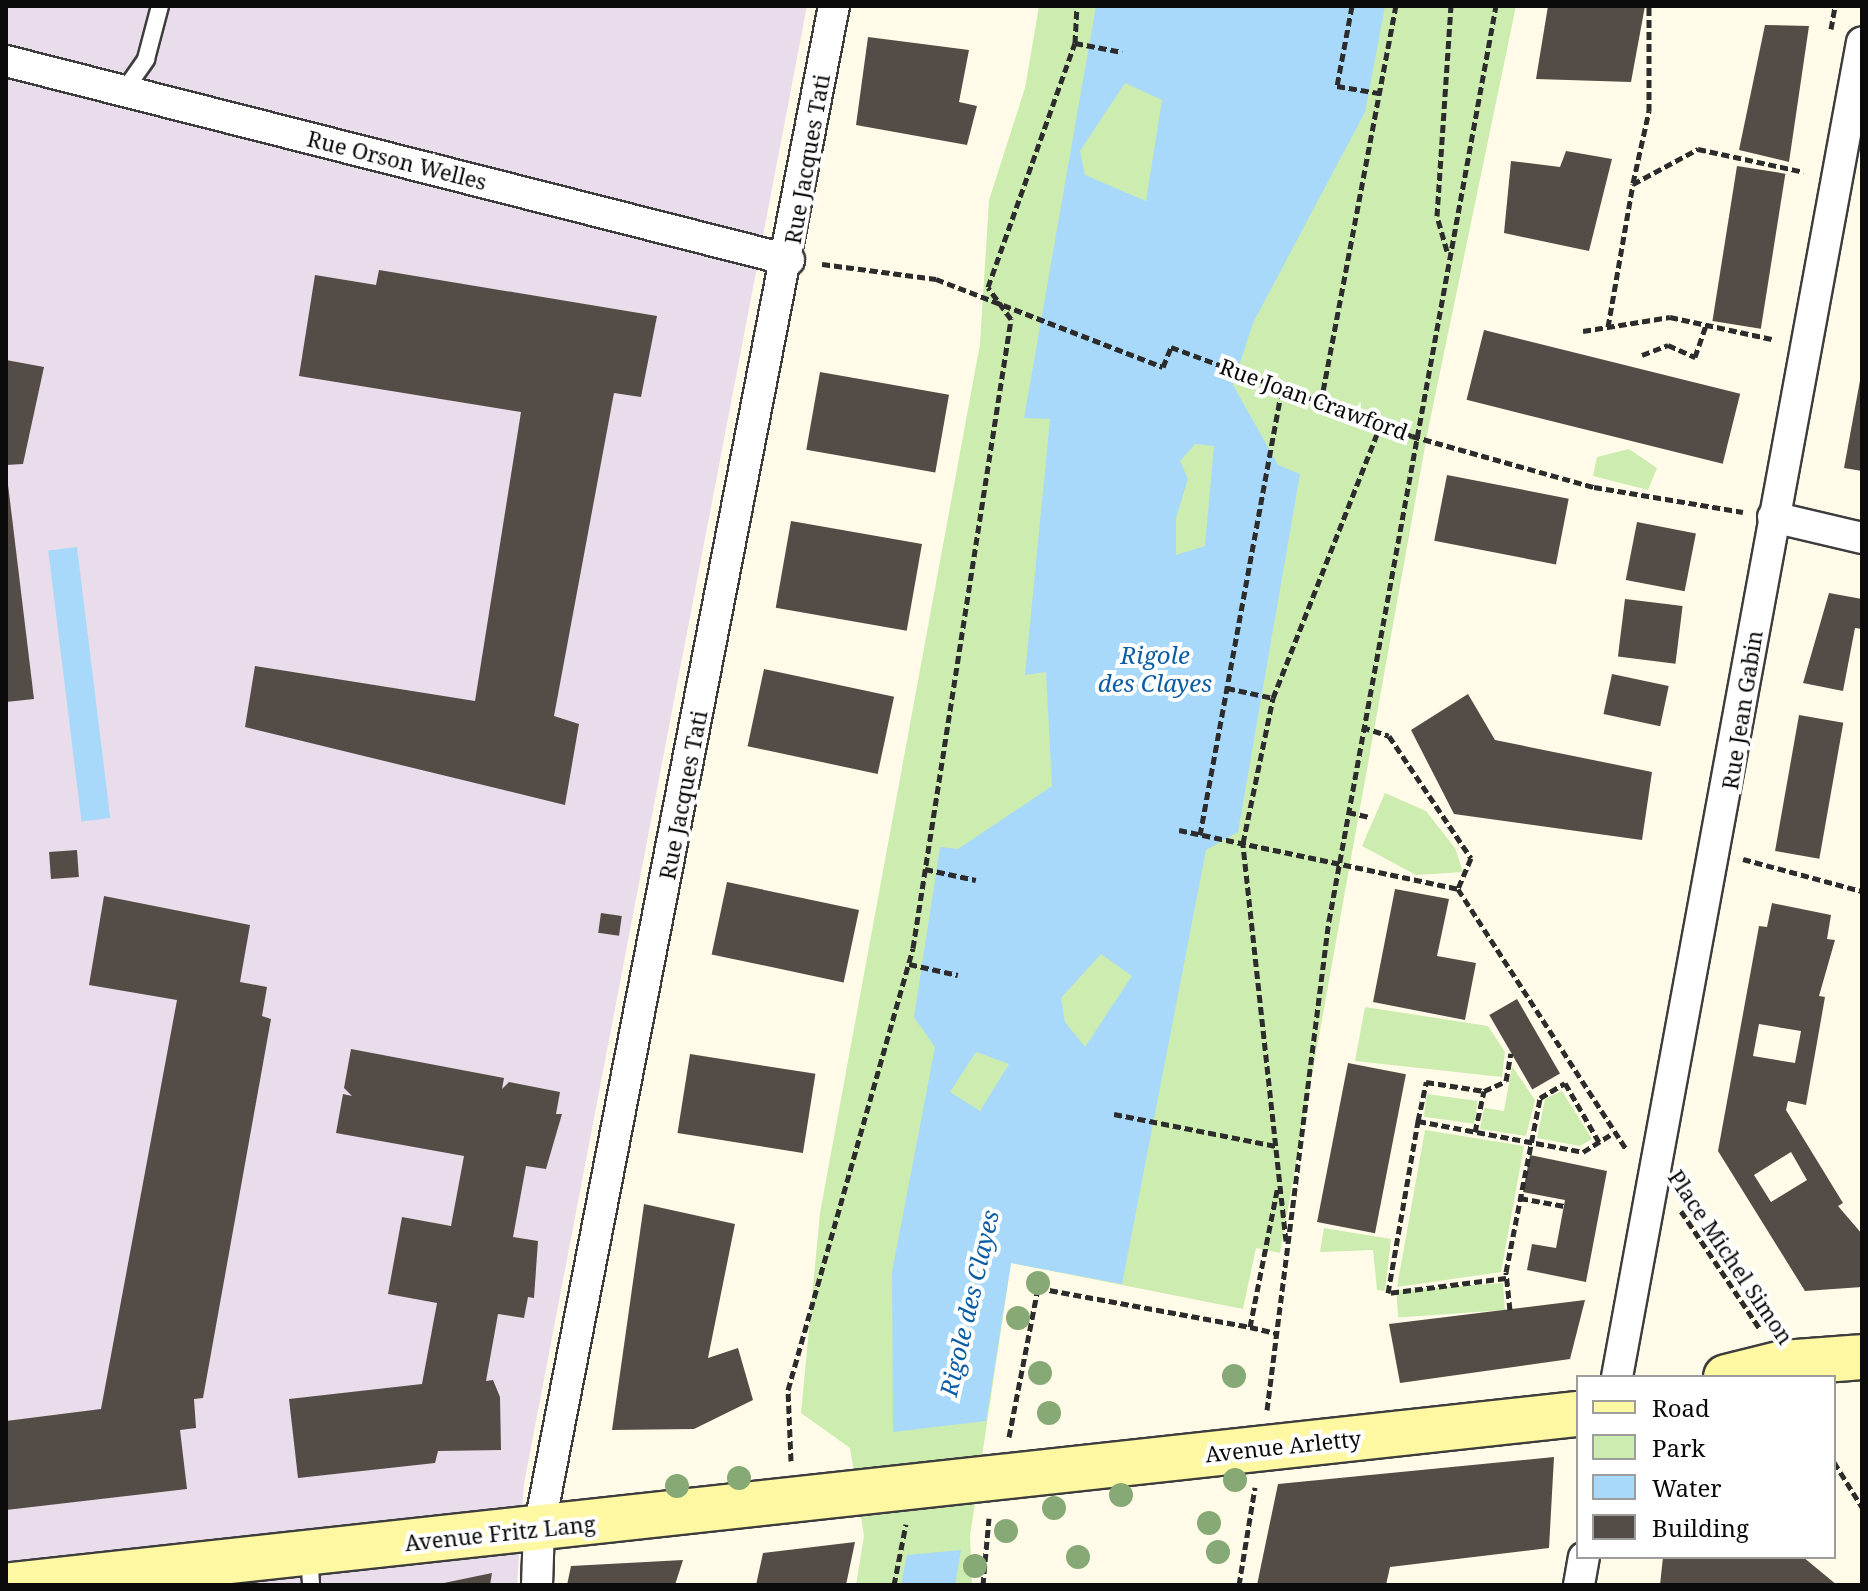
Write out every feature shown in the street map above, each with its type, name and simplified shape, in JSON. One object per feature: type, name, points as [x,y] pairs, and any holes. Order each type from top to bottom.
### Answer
[{"type":"street","name":"Rue Jacques Tati","points":[[537,1585],[539,1529],[789,260],[834,6]]},
{"type":"street","name":"Rue Jean Gabin","points":[[1617,1375],[1653,1169],[1719,853],[1773,517],[1862,42]]},
{"type":"street","name":"Rue Orson Welles","points":[[6,61],[789,260]]},
{"type":"street","points":[[1773,517],[1862,538]]},
{"type":"street","points":[[1734,1375],[1783,1363],[1862,1357]]},
{"type":"street","name":"Avenue Arletty","points":[[989,1480],[1576,1414]]},
{"type":"street","name":"Avenue Fritz Lang","points":[[11,1585],[310,1569],[539,1529],[989,1480]]},
{"type":"street","points":[[1579,1585],[1584,1559]]},
{"type":"lane","points":[[124,91],[146,59],[160,6]]},
{"type":"path","points":[[793,1500],[788,1390],[909,964],[925,869],[1011,319],[988,287],[1075,43],[1077,6]]},
{"type":"path","points":[[1352,6],[1337,86],[1379,93]]},
{"type":"path","points":[[1321,402],[1396,6]]},
{"type":"path","points":[[1448,253],[1437,216],[1451,6]]},
{"type":"path","points":[[1265,1427],[1340,861],[1412,436],[1496,6]]},
{"type":"path","points":[[1608,327],[1649,111],[1649,6]]},
{"type":"path","points":[[1075,43],[1122,52]]},
{"type":"path","points":[[1633,184],[1698,149],[1804,172]]},
{"type":"path","name":"Rue Joan Crawford","points":[[789,260],[936,279],[1163,367],[1171,347],[1412,436],[1594,487],[1773,517]]},
{"type":"path","points":[[1583,331],[1670,317],[1772,339]]},
{"type":"path","points":[[1642,355],[1668,345],[1695,357],[1706,325]]},
{"type":"path","points":[[1200,836],[1282,388]]},
{"type":"path","points":[[1287,1250],[1243,843],[1273,698],[1381,424]]},
{"type":"path","points":[[1227,688],[1273,698]]},
{"type":"path","points":[[1179,830],[1340,861],[1458,889],[1471,858],[1389,736],[1362,727]]},
{"type":"path","points":[[1348,812],[1369,817]]},
{"type":"path","points":[[1719,853],[1862,891]]},
{"type":"path","points":[[925,869],[976,880]]},
{"type":"path","name":"Place Michel Simon","points":[[1458,889],[1614,1133],[1653,1169],[1783,1363]]},
{"type":"path","points":[[909,964],[958,975]]},
{"type":"path","points":[[1506,1278],[1388,1293],[1426,1082],[1484,1091],[1506,1081],[1511,1053]]},
{"type":"path","points":[[1510,1310],[1506,1278],[1540,1098],[1565,1083],[1599,1142]]},
{"type":"path","points":[[1475,1133],[1484,1091]]},
{"type":"path","points":[[1114,1114],[1276,1146]]},
{"type":"path","points":[[1418,1121],[1583,1152],[1614,1133]]},
{"type":"path","points":[[1250,1327],[1280,1180]]},
{"type":"path","points":[[1520,1198],[1564,1206]]},
{"type":"path","points":[[983,1585],[989,1480],[1012,1428],[1038,1288],[1276,1333]]},
{"type":"path","points":[[1836,1465],[1862,1507]]},
{"type":"path","points":[[1239,1585],[1257,1473]]},
{"type":"path","points":[[894,1585],[913,1488]]},
{"type":"shaded area","points":[[6,6],[807,6],[524,1484],[517,1585],[6,1585]]},
{"type":"green space","points":[[1039,6],[1516,6],[1428,430],[1280,1253],[1256,1248],[1243,1309],[1011,1263],[970,1536],[972,1585],[856,1585],[864,1536],[850,1448],[801,1413],[820,1213],[980,344],[989,200],[1025,88]]},
{"type":"green space","points":[[1629,449],[1657,468],[1648,490],[1593,476],[1597,457]]},
{"type":"green space","points":[[1385,793],[1426,811],[1455,848],[1463,872],[1416,875],[1362,846]]},
{"type":"green space","points":[[1365,1007],[1488,1026],[1505,1052],[1502,1077],[1355,1061]]},
{"type":"green space","points":[[1512,1066],[1535,1100],[1526,1136],[1480,1129],[1484,1108],[1504,1111]]},
{"type":"green space","points":[[1562,1091],[1592,1139],[1580,1146],[1537,1138],[1545,1099]]},
{"type":"green space","points":[[1427,1094],[1478,1101],[1474,1124],[1424,1117]]},
{"type":"green space","points":[[1425,1130],[1524,1146],[1501,1272],[1397,1287]]},
{"type":"green space","points":[[1324,1228],[1391,1239],[1385,1291],[1377,1290],[1373,1250],[1320,1252]]},
{"type":"green space","points":[[1503,1283],[1505,1310],[1398,1317],[1396,1290]]},
{"type":"water","name":"Rigole des Clayes","points":[[1096,6],[1385,6],[1365,112],[1253,323],[1233,385],[1278,465],[1300,474],[1238,832],[1206,850],[1122,1284],[1011,1263],[986,1421],[893,1432],[892,1272],[935,1047],[914,1017],[940,847],[958,849],[1052,786],[1046,672],[1025,675],[1050,419],[1024,418]],"holes":[[[1125,83],[1162,100],[1146,201],[1085,175],[1080,151]],[[1195,444],[1214,446],[1205,546],[1176,555],[1176,518],[1188,479],[1180,461]],[[1101,954],[1132,976],[1085,1047],[1065,1022],[1061,998]],[[976,1052],[1009,1064],[980,1111],[950,1092]]]},
{"type":"water","points":[[77,547],[110,818],[81,821],[48,551]]},
{"type":"water","points":[[961,1550],[955,1585],[901,1585],[907,1555]]},
{"type":"building","points":[[1548,6],[1645,6],[1631,82],[1536,79]]},
{"type":"building","points":[[1765,25],[1809,26],[1789,162],[1739,150]]},
{"type":"building","points":[[868,37],[969,50],[959,102],[977,106],[967,145],[856,125]]},
{"type":"building","points":[[1566,151],[1612,159],[1589,251],[1504,233],[1511,161],[1560,167]]},
{"type":"building","points":[[1737,166],[1785,174],[1761,329],[1712,321]]},
{"type":"building","points":[[379,270],[657,316],[641,397],[614,393],[554,716],[579,724],[565,805],[245,727],[255,666],[475,701],[521,412],[299,376],[315,275],[376,285]]},
{"type":"building","points":[[1484,330],[1740,394],[1723,464],[1467,400]]},
{"type":"building","points":[[6,360],[44,367],[23,464],[6,465]]},
{"type":"building","points":[[820,372],[949,395],[935,473],[806,450]]},
{"type":"building","points":[[1862,375],[1862,471],[1844,468]]},
{"type":"building","points":[[6,468],[34,699],[6,702]]},
{"type":"building","points":[[1447,475],[1569,499],[1556,564],[1434,541]]},
{"type":"building","points":[[791,521],[922,544],[907,631],[776,608]]},
{"type":"building","points":[[1637,522],[1696,533],[1685,591],[1626,580]]},
{"type":"building","points":[[1829,593],[1862,599],[1862,629],[1855,628],[1843,691],[1803,683]]},
{"type":"building","points":[[1625,599],[1683,606],[1675,664],[1618,657]]},
{"type":"building","points":[[764,669],[894,697],[878,774],[748,746]]},
{"type":"building","points":[[1612,674],[1669,686],[1660,726],[1603,714]]},
{"type":"building","points":[[1468,694],[1495,740],[1652,772],[1642,840],[1454,814],[1411,730]]},
{"type":"building","points":[[1799,715],[1843,723],[1819,859],[1775,851]]},
{"type":"building","points":[[77,850],[79,877],[51,879],[49,852]]},
{"type":"building","points":[[727,882],[859,910],[844,982],[712,954]]},
{"type":"building","points":[[1395,889],[1449,899],[1437,956],[1476,963],[1465,1020],[1373,1002]]},
{"type":"building","points":[[104,896],[250,925],[240,982],[267,987],[262,1016],[271,1019],[203,1398],[194,1399],[196,1428],[180,1430],[187,1489],[6,1510],[6,1421],[101,1409],[177,1000],[89,985]]},
{"type":"building","points":[[1772,903],[1831,915],[1827,939],[1835,940],[1819,996],[1825,997],[1806,1105],[1788,1101],[1786,1110],[1843,1203],[1838,1206],[1862,1234],[1862,1287],[1805,1291],[1718,1151],[1759,926],[1767,927]],"holes":[[[1759,1024],[1801,1031],[1795,1063],[1753,1056]],[[1791,1152],[1807,1180],[1771,1202],[1754,1175]]]},
{"type":"building","points":[[601,913],[622,916],[619,936],[598,933]]},
{"type":"building","points":[[1517,999],[1560,1073],[1532,1089],[1489,1015]]},
{"type":"building","points":[[351,1049],[504,1078],[502,1089],[509,1082],[560,1092],[556,1114],[562,1114],[546,1169],[526,1166],[513,1237],[538,1241],[534,1298],[528,1297],[524,1318],[498,1314],[486,1381],[493,1380],[500,1397],[501,1450],[438,1451],[435,1463],[298,1478],[289,1399],[422,1384],[437,1303],[388,1294],[402,1217],[451,1226],[464,1156],[336,1133],[343,1094],[352,1096],[344,1088]]},
{"type":"building","points":[[690,1054],[815,1074],[803,1153],[677,1133]]},
{"type":"building","points":[[1348,1063],[1406,1074],[1375,1233],[1317,1222]]},
{"type":"building","points":[[1530,1155],[1607,1171],[1586,1282],[1527,1270],[1532,1244],[1556,1248],[1565,1200],[1523,1192]]},
{"type":"building","points":[[644,1204],[735,1224],[708,1358],[738,1348],[753,1400],[694,1429],[612,1430]]},
{"type":"building","points":[[1585,1300],[1570,1359],[1400,1383],[1389,1324]]},
{"type":"building","points":[[1554,1457],[1549,1548],[1390,1567],[1386,1585],[1257,1585],[1278,1484]]},
{"type":"building","points":[[855,1542],[846,1585],[756,1585],[763,1553]]},
{"type":"building","points":[[1663,1559],[1805,1559],[1837,1585],[1660,1585]]},
{"type":"building","points":[[683,1560],[675,1585],[567,1585],[571,1566]]},
{"type":"building","points":[[492,1573],[490,1585],[439,1585],[439,1584]]}]
